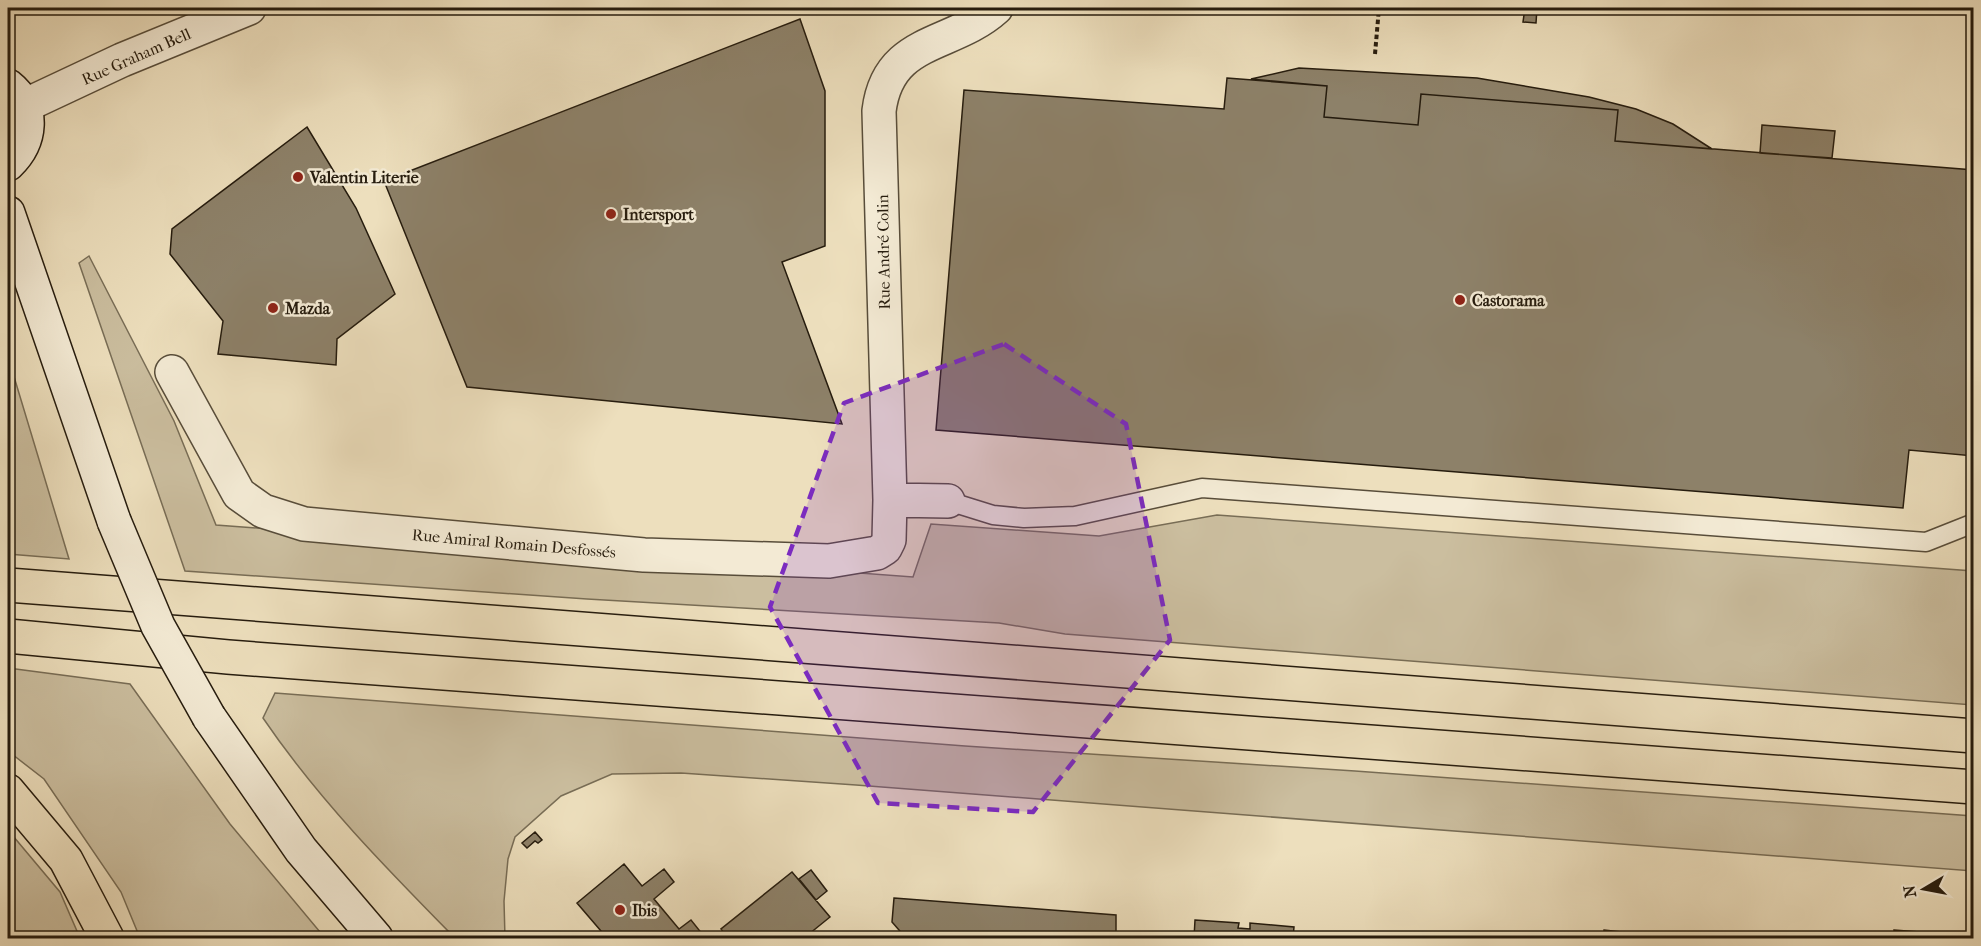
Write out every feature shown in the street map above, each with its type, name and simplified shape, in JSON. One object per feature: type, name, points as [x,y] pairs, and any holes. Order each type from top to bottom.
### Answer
[{"type":"highway","points":[[8,585],[1974,736]]},
{"type":"highway","points":[[8,636],[228,657],[1974,787]]},
{"type":"highway","points":[[8,791],[66,860],[108,939]]},
{"type":"street","name":"Rue Graham Bell","points":[[16,96],[122,60],[249,8]]},
{"type":"street","name":"Rue André Colin","points":[[890,500],[880,99],[884,85],[906,57],[919,47],[971,24],[996,8]]},
{"type":"street","points":[[8,164],[19,153],[27,138],[28,122],[16,96]]},
{"type":"street","points":[[8,213],[114,521],[158,626],[209,717],[301,850],[376,939]]},
{"type":"street","name":"Rue Amiral Romain Desfossés","points":[[172,372],[239,494],[263,511],[304,524],[644,555],[829,561],[877,553],[885,548],[889,540],[890,500]]},
{"type":"street","points":[[890,500],[948,501]]},
{"type":"lane","points":[[948,501],[993,515],[1024,518],[1075,516],[1202,488],[1926,542],[1974,523]]},
{"type":"path","points":[[1375,54],[1379,8]]},
{"type":"highlighted area","points":[[1004,344],[1126,424],[1170,640],[1033,812],[878,803],[770,607],[844,403]]},
{"type":"shaded area","points":[[89,256],[174,421],[216,525],[913,577],[931,524],[1099,536],[1217,515],[1973,571],[1973,705],[1065,634],[999,623],[587,599],[185,571],[79,263]]},
{"type":"shaded area","points":[[8,357],[12,370],[69,559],[8,554]]},
{"type":"shaded area","points":[[8,668],[130,684],[230,824],[325,938],[140,938],[121,892],[44,779],[8,751]]},
{"type":"shaded area","points":[[275,693],[965,746],[1355,771],[1973,816],[1973,871],[856,785],[681,773],[612,774],[561,796],[515,837],[508,859],[504,901],[505,938],[455,938],[354,832],[284,748],[263,718]]},
{"type":"shaded area","points":[[8,830],[60,892],[80,938],[10,938]]},
{"type":"building","points":[[1525,8],[1537,8],[1536,23],[1523,22]]},
{"type":"building","name":"Intersport","points":[[800,19],[825,91],[825,246],[782,262],[842,424],[467,387],[384,181]]},
{"type":"building","points":[[1299,68],[1477,78],[1589,97],[1636,109],[1673,124],[1712,149],[1615,141],[1618,110],[1421,94],[1418,125],[1324,117],[1327,86],[1251,79]]},
{"type":"building","name":"Castorama","points":[[1227,78],[1327,86],[1324,117],[1418,125],[1421,94],[1618,110],[1615,141],[1974,170],[1974,456],[1909,450],[1903,508],[936,430],[964,90],[1224,109]]},
{"type":"building","points":[[1762,125],[1835,131],[1832,158],[1760,153]]},
{"type":"building","points":[[307,127],[356,208],[395,294],[337,339],[336,365],[218,354],[223,321],[170,254],[172,229]]},
{"type":"building","points":[[535,832],[542,840],[538,843],[535,841],[527,848],[522,843]]},
{"type":"building","points":[[624,864],[642,886],[664,869],[674,882],[654,899],[679,929],[691,920],[703,935],[701,938],[607,938],[577,903]]},
{"type":"building","points":[[811,870],[827,891],[816,900],[799,879]]},
{"type":"building","points":[[792,872],[830,917],[804,938],[717,938],[724,933],[721,929]]},
{"type":"building","points":[[894,898],[1116,915],[1116,938],[906,938],[892,922]]},
{"type":"building","points":[[1195,920],[1239,923],[1238,928],[1250,929],[1250,923],[1294,927],[1293,938],[1194,938]]},
{"type":"building","points":[[1604,930],[1621,932],[1621,938],[1603,938]]},
{"type":"building","points":[[1894,930],[1932,933],[1931,938],[1894,938]]},
{"type":"building","points":[[1309,935],[1361,938],[1309,938]]},
{"type":"place","name":"Valentin Literie","points":[[298,177]]},
{"type":"place","name":"Intersport","points":[[611,214]]},
{"type":"place","name":"Castorama","points":[[1460,300]]},
{"type":"place","name":"Mazda","points":[[273,308]]},
{"type":"place","name":"Ibis","points":[[620,910]]}]
